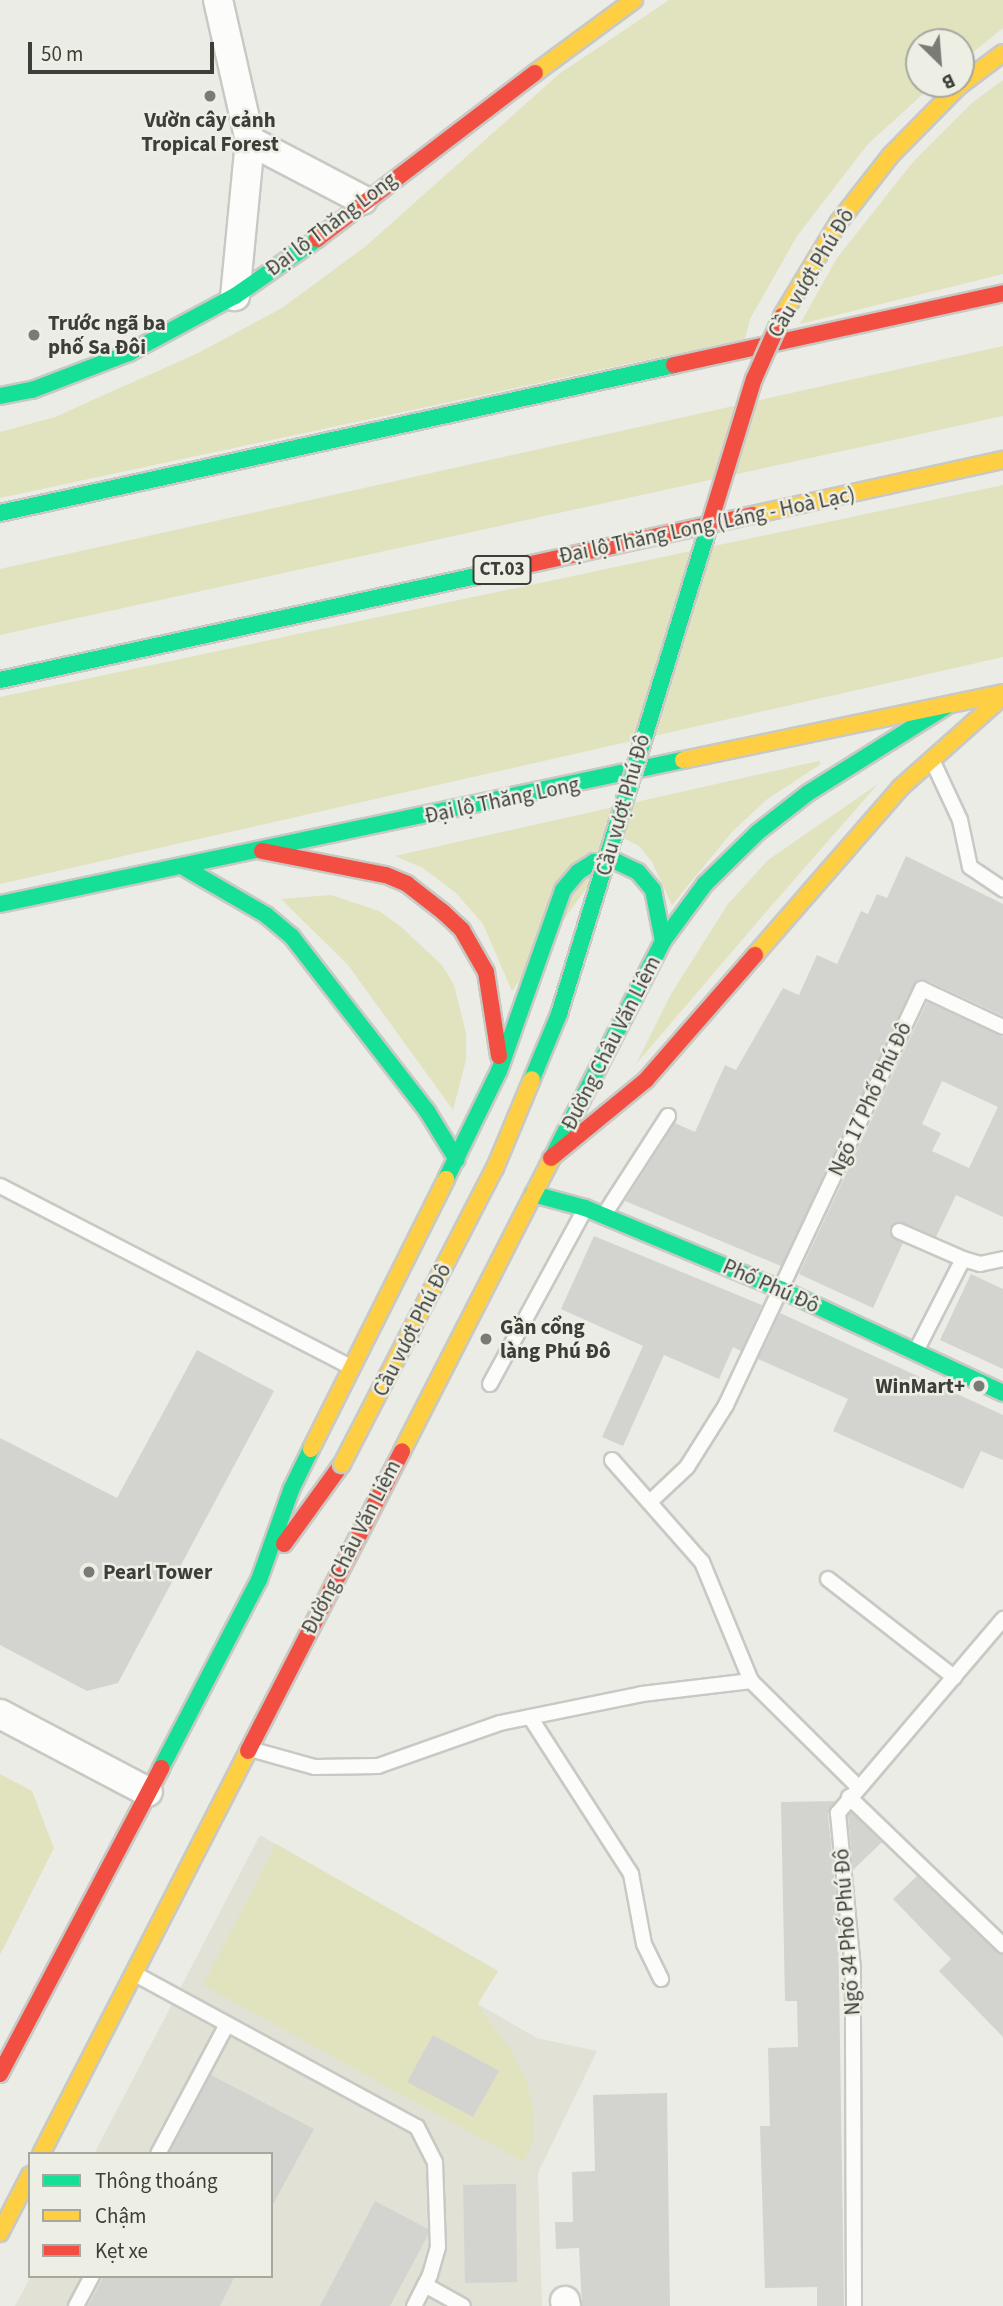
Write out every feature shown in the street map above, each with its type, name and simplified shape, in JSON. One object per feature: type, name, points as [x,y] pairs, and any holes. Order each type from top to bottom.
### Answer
[{"type":"main road","name":"Đại lộ Thăng Long","points":[[0,396],[32,390],[130,353],[235,296],[310,244],[363,200],[634,0]]},
{"type":"main road","name":"Cầu vượt Phú Đô","points":[[259,1580],[342,1464],[495,1168],[559,1014],[754,379],[782,315],[838,223],[891,155],[959,86],[1003,53]]},
{"type":"main road","points":[[0,513],[1003,293]]},
{"type":"main road","name":"Đại lộ Thăng Long (Láng - Hoà Lạc)","points":[[0,680],[1003,460]]},
{"type":"main road","name":"Đại lộ Thăng Long","points":[[0,904],[185,868],[1003,695]]},
{"type":"main road","points":[[551,1158],[646,1080],[931,757],[1003,695]]},
{"type":"main road","name":"Đường Châu Văn Liêm","points":[[42,2152],[663,942],[705,884],[758,832],[808,793],[945,707]]},
{"type":"main road","name":"Đường Châu Văn Liêm","points":[[262,851],[386,875],[407,884],[443,912],[462,930],[486,972],[496,1020],[499,1071]]},
{"type":"main road","name":"Đường Châu Văn Liêm","points":[[0,2074],[259,1580],[290,1490],[457,1160],[499,1071],[563,890],[578,872],[594,862],[617,862],[638,872],[653,890],[663,942]]},
{"type":"main road","points":[[185,868],[266,915],[292,937],[427,1111],[457,1160]]},
{"type":"main road","name":"Phố Phú Đô","points":[[533,1194],[585,1208],[780,1289],[1003,1393]]},
{"type":"main road","points":[[0,2233],[28,2179]]},
{"type":"street","points":[[218,0],[250,141],[235,296]]},
{"type":"street","points":[[250,141],[363,200]]},
{"type":"street","points":[[0,1714],[148,1792]]},
{"type":"lane","points":[[931,757],[960,820],[970,867],[1003,889]]},
{"type":"lane","name":"Ngõ 17 Phố Phú Đô","points":[[780,1289],[922,989],[1003,1027]]},
{"type":"lane","points":[[604,1216],[668,1116]]},
{"type":"lane","points":[[0,1186],[352,1367]]},
{"type":"lane","points":[[490,1384],[585,1208]]},
{"type":"lane","points":[[899,1231],[980,1264],[1003,1259]]},
{"type":"lane","points":[[915,1352],[963,1259]]},
{"type":"lane","points":[[652,1500],[687,1467],[704,1442],[726,1405],[780,1289]]},
{"type":"lane","points":[[612,1460],[652,1500],[702,1562],[751,1681],[854,1792],[1001,1940]]},
{"type":"lane","points":[[828,1579],[954,1677]]},
{"type":"lane","name":"Ngõ 34 Phố Phú Đô","points":[[854,2306],[853,1969],[838,1813],[1003,1619]]},
{"type":"lane","points":[[249,1749],[315,1767],[378,1766],[500,1723],[642,1694],[751,1681]]},
{"type":"lane","points":[[530,1717],[631,1874],[644,1944],[661,1979]]},
{"type":"lane","points":[[134,1973],[417,2127],[426,2138],[435,2162],[438,2247],[425,2285],[414,2306]]},
{"type":"lane","points":[[159,2152],[227,2024]]},
{"type":"lane","points":[[76,2306],[91,2278]]},
{"type":"lane","points":[[425,2285],[463,2306]]},
{"type":"shaded area","points":[[260,1835],[498,1971],[478,2004],[537,2038],[597,2051],[538,2173],[542,2306],[15,2306],[30,2278],[273,2278],[273,2152],[95,2152]]},
{"type":"green space","points":[[669,0],[1003,0],[1003,28],[975,51],[975,28],[905,28],[905,98],[919,98],[868,144],[797,236],[750,319],[745,339],[0,498],[0,432],[55,417],[198,353],[282,308],[366,246],[559,74]]},
{"type":"green space","points":[[1003,80],[1003,274],[800,324],[837,258],[913,162],[973,102]]},
{"type":"green space","points":[[1003,346],[1003,416],[0,635],[0,569]]},
{"type":"green space","points":[[1003,485],[1003,657],[0,884],[0,697]]},
{"type":"green space","points":[[819,761],[821,764],[766,800],[732,832],[672,905],[652,862],[639,846],[623,838],[512,991],[483,924],[456,893],[423,868],[395,856]]},
{"type":"green space","points":[[878,784],[636,1064],[671,994],[728,904],[768,860]]},
{"type":"green space","points":[[331,895],[379,911],[400,926],[442,965],[454,985],[466,1033],[466,1060],[453,1110],[348,965],[281,899]]},
{"type":"green space","points":[[0,1774],[32,1791],[54,1848],[0,1955]]},
{"type":"green space","points":[[276,1844],[498,1971],[477,2004],[510,2049],[526,2080],[534,2112],[534,2139],[524,2162],[203,1985]]},
{"type":"building","points":[[906,856],[1003,904],[1003,1016],[926,980],[916,982],[781,1266],[625,1201],[675,1123],[695,1132],[725,1065],[736,1070],[783,988],[799,995],[817,955],[837,964],[861,911],[868,914],[877,894],[887,898]]},
{"type":"building","points":[[927,1002],[1003,1037],[1003,1217],[956,1195],[936,1237],[894,1223],[891,1236],[903,1243],[873,1308],[799,1274]],"holes":[[[942,1081],[998,1107],[969,1168],[932,1151],[941,1133],[922,1124]]]},
{"type":"building","points":[[594,1236],[762,1305],[741,1351],[733,1347],[719,1379],[664,1355],[623,1446],[602,1437],[643,1346],[561,1309]]},
{"type":"building","points":[[971,1274],[1003,1289],[1003,1369],[940,1340]]},
{"type":"building","points":[[780,1313],[1003,1415],[1003,1460],[981,1451],[963,1489],[833,1431],[848,1399],[758,1359]]},
{"type":"building","name":"Pearl Tower","points":[[197,1350],[274,1391],[118,1683],[87,1691],[0,1645],[0,1438],[117,1498]]},
{"type":"building","points":[[836,1801],[828,1814],[838,1913],[844,2306],[817,2306],[817,2287],[765,2288],[760,2126],[770,2126],[768,2048],[798,2047],[797,2001],[785,2001],[781,1802]]},
{"type":"building","points":[[851,1812],[882,1842],[853,1870],[848,1816]]},
{"type":"building","points":[[917,1876],[1003,1955],[1003,2037],[939,1971],[951,1959],[893,1899]]},
{"type":"building","points":[[433,2035],[499,2071],[473,2117],[407,2082]]},
{"type":"building","points":[[211,2075],[314,2129],[273,2204],[273,2152],[170,2152]]},
{"type":"building","points":[[667,2093],[670,2306],[582,2306],[579,2248],[556,2249],[555,2222],[573,2222],[572,2172],[595,2171],[593,2095]]},
{"type":"building","points":[[516,2184],[517,2282],[465,2283],[463,2185]]},
{"type":"building","points":[[375,2201],[428,2229],[428,2235],[390,2306],[320,2306]]},
{"type":"building","points":[[103,2278],[234,2278],[220,2306],[88,2306]]},
{"type":"traffic: fast","points":[[0,396],[32,390],[129,353],[235,296],[317,239]]},
{"type":"traffic: fast","points":[[0,513],[674,365]]},
{"type":"traffic: fast","points":[[532,1079],[559,1014],[708,529]]},
{"type":"traffic: fast","points":[[0,680],[522,566]]},
{"type":"traffic: fast","points":[[552,1158],[663,941],[705,884],[758,832],[808,793],[945,707]]},
{"type":"traffic: fast","points":[[0,904],[683,760]]},
{"type":"traffic: fast","points":[[446,1179],[499,1071],[563,890],[578,872],[594,862],[617,862],[638,872],[653,890],[663,941]]},
{"type":"traffic: fast","points":[[185,868],[266,915],[292,937],[427,1111],[457,1160]]},
{"type":"traffic: fast","points":[[533,1194],[585,1208],[780,1289],[1003,1393]]},
{"type":"traffic: fast","points":[[161,1768],[259,1580],[291,1490],[311,1449]]},
{"type":"traffic: slow","points":[[535,73],[634,0]]},
{"type":"traffic: slow","points":[[782,316],[838,223],[891,155],[959,86],[1003,53]]},
{"type":"traffic: slow","points":[[752,515],[1003,460]]},
{"type":"traffic: slow","points":[[683,760],[1003,693]]},
{"type":"traffic: slow","points":[[755,955],[900,788],[1001,698]]},
{"type":"traffic: slow","points":[[342,1464],[495,1168],[532,1079]]},
{"type":"traffic: slow","points":[[402,1451],[552,1158]]},
{"type":"traffic: slow","points":[[311,1449],[446,1179]]},
{"type":"traffic: slow","points":[[42,2152],[248,1751]]},
{"type":"traffic: slow","points":[[0,2233],[28,2179]]},
{"type":"traffic: jam","points":[[317,239],[535,73]]},
{"type":"traffic: jam","points":[[674,365],[1003,293]]},
{"type":"traffic: jam","points":[[708,529],[754,379],[782,316]]},
{"type":"traffic: jam","points":[[522,566],[752,515]]},
{"type":"traffic: jam","points":[[262,851],[386,875],[407,884],[443,912],[462,930],[486,972],[499,1056]]},
{"type":"traffic: jam","points":[[551,1158],[646,1080],[755,955]]},
{"type":"traffic: jam","points":[[248,1751],[402,1451]]},
{"type":"traffic: jam","points":[[284,1544],[342,1464]]},
{"type":"traffic: jam","points":[[0,2074],[161,1768]]},
{"type":"place","name":"Vườn cây cảnh Tropical Forest","points":[[210,96]]},
{"type":"place","name":"Trước ngã ba phố Sa Đôi","points":[[34,335]]},
{"type":"place","name":"Gần cổng làng Phú Đô","points":[[486,1339]]},
{"type":"place","name":"WinMart+","points":[[979,1386]]},
{"type":"place","name":"Pearl Tower","points":[[89,1572]]}]
